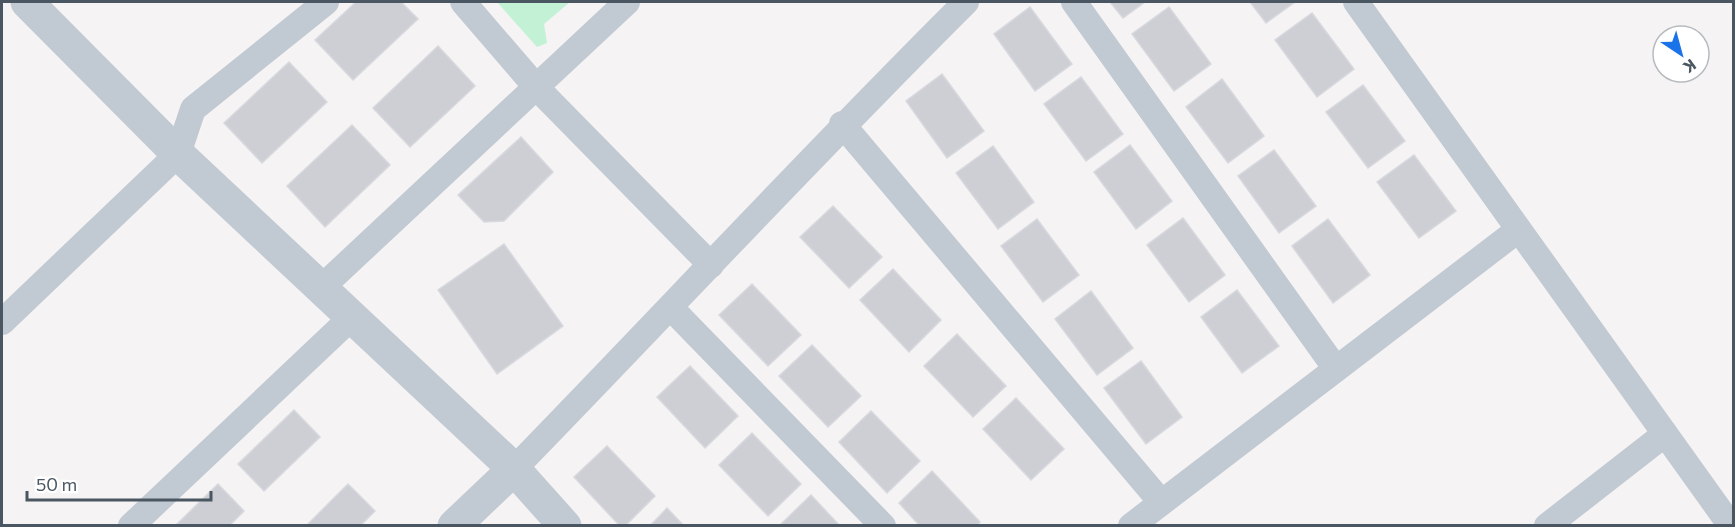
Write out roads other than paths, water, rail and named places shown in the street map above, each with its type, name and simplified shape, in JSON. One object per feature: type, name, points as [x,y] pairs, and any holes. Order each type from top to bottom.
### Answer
[{"type":"street","points":[[27,2],[178,154],[514,469],[566,525]]},
{"type":"street","points":[[5,312],[178,154],[193,109],[326,2]]},
{"type":"street","points":[[463,2],[537,88],[711,265]]},
{"type":"street","points":[[321,288],[627,2]]},
{"type":"street","points":[[454,525],[514,469],[671,308],[842,124],[966,2]]},
{"type":"street","points":[[1074,2],[1335,369]]},
{"type":"street","points":[[1356,2],[1731,525]]},
{"type":"street","points":[[842,124],[1161,502]]},
{"type":"street","points":[[1131,525],[1518,230]]},
{"type":"street","points":[[671,308],[883,525]]},
{"type":"street","points":[[131,525],[352,317]]},
{"type":"street","points":[[1547,525],[1665,434]]}]
